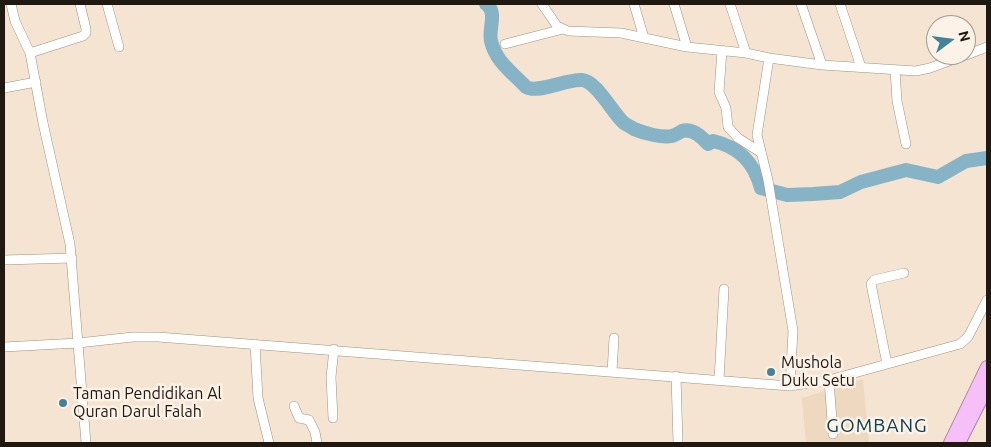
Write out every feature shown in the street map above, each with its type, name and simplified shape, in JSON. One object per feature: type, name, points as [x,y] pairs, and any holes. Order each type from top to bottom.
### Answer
[{"type":"highway","points":[[950,443],[987,367]]},
{"type":"highway","points":[[959,443],[987,388]]},
{"type":"street","points":[[11,4],[15,21],[30,53],[43,123],[67,228],[72,258],[86,443]]},
{"type":"street","points":[[30,53],[84,36],[86,29],[80,4]]},
{"type":"street","points":[[107,4],[119,47]]},
{"type":"street","points":[[542,4],[553,21],[562,29]]},
{"type":"street","points":[[634,4],[644,38]]},
{"type":"street","points":[[674,4],[687,47]]},
{"type":"street","points":[[730,4],[746,53]]},
{"type":"street","points":[[801,4],[822,65]]},
{"type":"street","points":[[840,4],[861,67]]},
{"type":"street","points":[[505,44],[562,29],[621,33],[687,47],[746,53],[822,65],[912,71],[925,70],[939,65]]},
{"type":"street","points":[[722,50],[719,92],[726,108],[728,127],[733,134],[760,152]]},
{"type":"street","points":[[769,58],[757,135],[768,180],[793,331],[790,386]]},
{"type":"street","points":[[895,70],[897,101],[906,144]]},
{"type":"street","points":[[4,88],[36,82]]},
{"type":"street","points":[[4,260],[72,258]]},
{"type":"street","points":[[887,364],[871,284],[874,280],[904,273]]},
{"type":"street","points":[[719,380],[724,289]]},
{"type":"street","points":[[4,347],[78,343],[146,336],[334,349],[790,386],[829,380],[963,342],[968,337],[987,300]]},
{"type":"street","points":[[612,372],[614,338]]},
{"type":"street","points":[[255,344],[258,398],[269,443]]},
{"type":"street","points":[[333,418],[332,377],[334,349]]},
{"type":"street","points":[[676,376],[678,443]]},
{"type":"street","points":[[829,380],[833,434]]},
{"type":"street","points":[[294,406],[299,418],[309,420],[315,432],[317,443]]},
{"type":"shaded area","points":[[863,379],[869,443],[806,443],[802,398]]},
{"type":"waterway","points":[[486,4],[490,7],[492,16],[490,36],[493,48],[505,66],[526,87],[538,89],[575,80],[588,82],[599,92],[620,119],[634,129],[647,134],[663,136],[672,136],[686,130],[700,136],[708,144],[713,141],[731,147],[750,164],[761,188],[787,195],[840,192],[861,182],[906,170],[938,177],[966,161],[987,158]]},
{"type":"place","name":"Mushola Duku Setu","points":[[771,372]]},
{"type":"place","name":"Taman Pendidikan Al Quran Darul Falah","points":[[63,403]]},
{"type":"district","name":"GOMBANG","points":[[877,426]]}]
